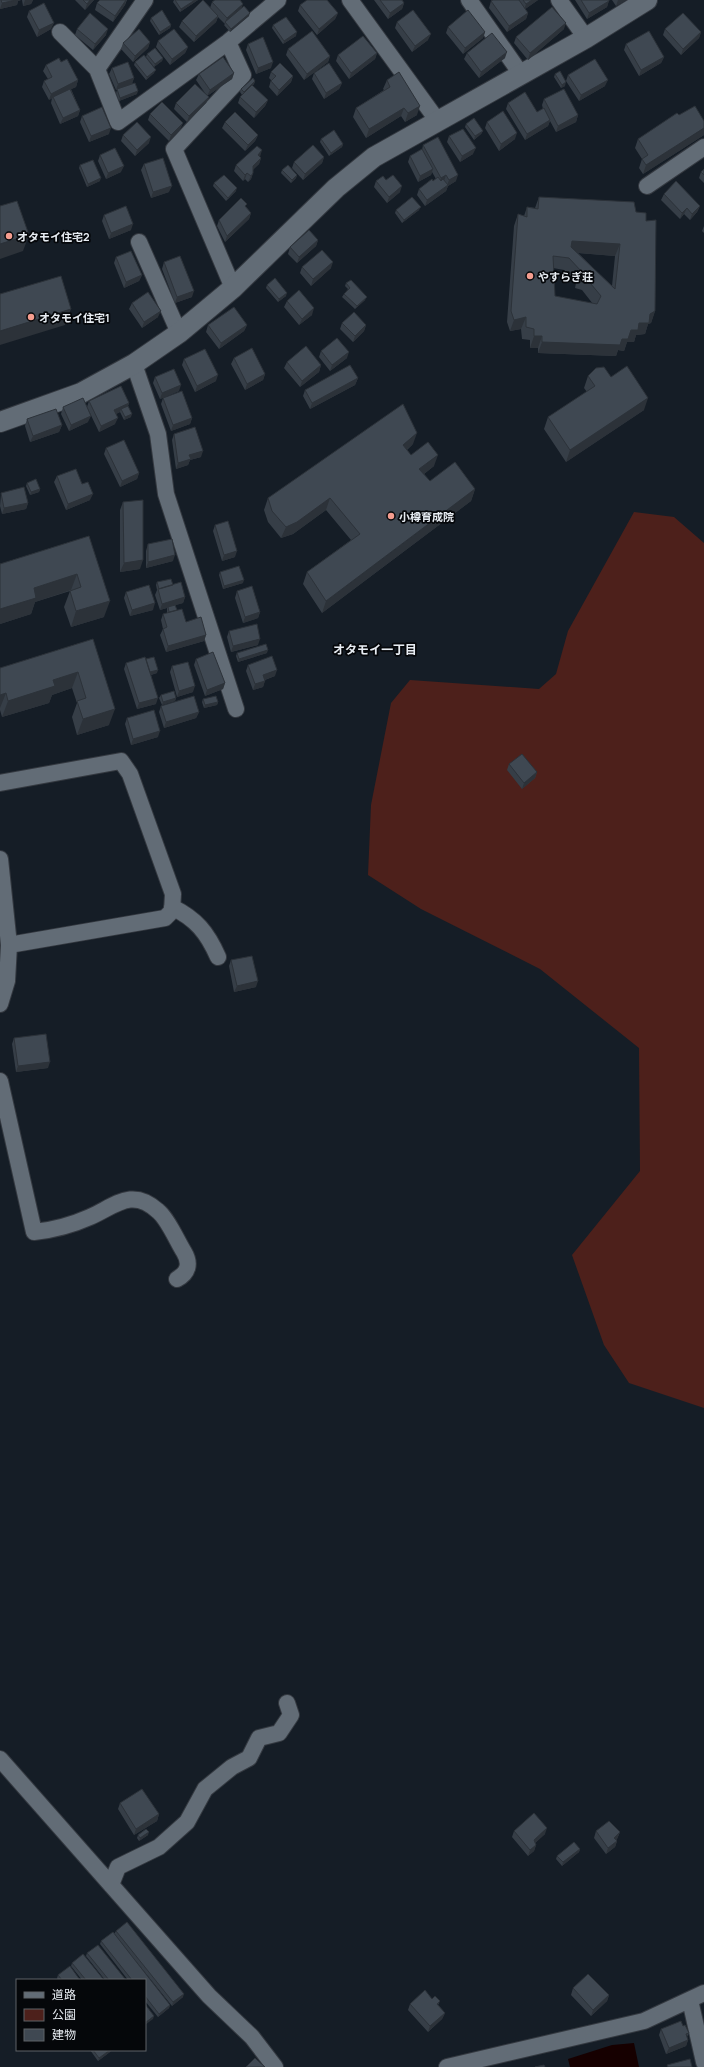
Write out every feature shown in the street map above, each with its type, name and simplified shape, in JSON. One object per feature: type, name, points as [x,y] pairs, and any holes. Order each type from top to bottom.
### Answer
[{"type":"street","points":[[60,32],[97,69],[118,122],[228,42],[278,0]]},
{"type":"street","points":[[350,0],[437,120]]},
{"type":"street","points":[[469,0],[521,74]]},
{"type":"street","points":[[559,0],[586,38]]},
{"type":"street","points":[[0,422],[81,393],[134,364],[179,333],[232,288],[336,188],[374,158],[437,120],[586,38],[647,0]]},
{"type":"street","points":[[97,69],[144,1]]},
{"type":"street","points":[[228,42],[244,75],[174,149],[232,288]]},
{"type":"street","points":[[647,186],[704,147]]},
{"type":"street","points":[[138,242],[179,333]]},
{"type":"street","points":[[134,364],[158,434],[166,494],[236,709]]},
{"type":"street","points":[[0,783],[121,761],[130,774],[173,894],[172,910],[165,918],[9,945]]},
{"type":"street","points":[[0,859],[9,945],[7,982],[0,1004]]},
{"type":"street","points":[[172,907],[190,916],[212,944],[218,957]]},
{"type":"street","points":[[0,1081],[34,1232],[61,1227],[90,1216],[114,1203],[130,1198],[148,1202],[160,1212],[186,1255],[189,1266],[185,1274],[177,1279]]},
{"type":"street","points":[[111,1885],[118,1867],[159,1847],[187,1822],[205,1789],[232,1767],[250,1758],[259,1738],[279,1733],[291,1715],[287,1702]]},
{"type":"street","points":[[0,1759],[209,1996],[252,2037],[275,2067]]},
{"type":"street","points":[[447,2067],[494,2062],[644,2021],[697,1997],[704,2062]]},
{"type":"green space","points":[[634,512],[674,517],[704,543],[704,1408],[629,1383],[604,1345],[572,1255],[640,1171],[639,1048],[540,969],[421,909],[368,875],[371,805],[391,703],[410,680],[539,689],[556,674],[568,631]]},
{"type":"shaded area","points":[[634,2043],[639,2067],[570,2067],[568,2059],[612,2045]]},
{"type":"building","points":[[1,0],[16,0],[2,3]]},
{"type":"building","points":[[83,0],[90,0],[87,4]]},
{"type":"building","points":[[100,0],[126,0],[115,16],[97,3]]},
{"type":"building","points":[[175,0],[195,0],[181,9]]},
{"type":"building","points":[[203,0],[218,16],[196,36],[182,21]]},
{"type":"building","points":[[215,0],[240,0],[243,4],[227,18],[212,2]]},
{"type":"building","points":[[307,0],[327,0],[338,13],[319,29],[300,5]]},
{"type":"building","points":[[380,0],[402,0],[404,3],[390,13]]},
{"type":"building","points":[[519,0],[528,13],[509,26],[491,1]]},
{"type":"building","points":[[523,0],[532,0],[526,4]]},
{"type":"building","points":[[581,0],[609,0],[609,1],[589,13]]},
{"type":"building","points":[[44,3],[54,23],[39,30],[29,11]]},
{"type":"building","points":[[244,6],[250,13],[231,29],[225,22]]},
{"type":"building","points":[[552,7],[566,23],[530,53],[516,37]]},
{"type":"building","points":[[162,10],[171,25],[160,32],[151,18]]},
{"type":"building","points":[[413,10],[431,34],[415,46],[397,22]]},
{"type":"building","points":[[468,10],[485,32],[465,48],[448,27]]},
{"type":"building","points":[[90,13],[108,29],[95,44],[77,29]]},
{"type":"building","points":[[683,13],[701,32],[683,49],[665,29]]},
{"type":"building","points":[[286,17],[297,32],[284,41],[273,25]]},
{"type":"building","points":[[139,29],[150,42],[135,56],[123,43]]},
{"type":"building","points":[[174,29],[188,47],[172,59],[158,41]]},
{"type":"building","points":[[312,31],[330,56],[307,74],[288,49]]},
{"type":"building","points":[[649,31],[664,57],[641,70],[626,44]]},
{"type":"building","points":[[492,33],[507,52],[481,72],[467,53]]},
{"type":"building","points":[[363,36],[377,53],[351,73],[338,55]]},
{"type":"building","points":[[263,37],[273,62],[258,68],[248,44]]},
{"type":"building","points":[[155,48],[163,58],[155,64],[147,54]]},
{"type":"building","points":[[144,55],[156,70],[147,77],[135,62]]},
{"type":"building","points":[[223,57],[234,73],[210,90],[199,74]]},
{"type":"building","points":[[59,58],[61,62],[67,59],[78,80],[51,94],[44,81],[52,77],[46,65]]},
{"type":"building","points":[[595,59],[608,80],[581,95],[568,75]]},
{"type":"building","points":[[128,62],[134,78],[118,84],[112,68]]},
{"type":"building","points":[[280,63],[293,76],[279,90],[271,81],[276,76],[271,72]]},
{"type":"building","points":[[329,63],[342,83],[326,93],[314,73]]},
{"type":"building","points":[[560,71],[566,82],[562,85],[555,74]]},
{"type":"building","points":[[399,72],[420,106],[408,113],[404,108],[369,129],[356,108],[390,87],[387,80]]},
{"type":"building","points":[[253,78],[255,81],[244,92],[241,89]]},
{"type":"building","points":[[135,83],[138,91],[120,98],[117,89]]},
{"type":"building","points":[[195,84],[209,97],[189,116],[176,103]]},
{"type":"building","points":[[252,85],[268,100],[256,112],[240,97]]},
{"type":"building","points":[[70,89],[80,110],[63,118],[53,97]]},
{"type":"building","points":[[564,89],[578,115],[558,126],[544,99]]},
{"type":"building","points":[[525,92],[537,112],[544,108],[550,120],[527,134],[508,103]]},
{"type":"building","points":[[162,102],[183,123],[171,135],[150,114]]},
{"type":"building","points":[[695,106],[704,121],[704,128],[646,165],[642,159],[648,155],[638,139],[677,113],[679,115]]},
{"type":"building","points":[[102,107],[111,128],[91,136],[82,116]]},
{"type":"building","points":[[503,111],[517,133],[501,144],[487,122]]},
{"type":"building","points":[[235,112],[258,135],[248,145],[225,122]]},
{"type":"building","points":[[474,118],[483,131],[475,136],[466,124]]},
{"type":"building","points":[[137,122],[151,137],[137,150],[123,135]]},
{"type":"building","points":[[463,129],[476,148],[462,156],[449,136]]},
{"type":"building","points":[[334,130],[343,144],[331,153],[321,139]]},
{"type":"building","points":[[438,137],[458,175],[449,180],[446,175],[441,178],[423,145]]},
{"type":"building","points":[[313,145],[324,157],[305,174],[294,162]]},
{"type":"building","points":[[257,146],[262,150],[258,155],[261,158],[253,166],[253,173],[251,176],[247,173],[245,175],[236,165]]},
{"type":"building","points":[[115,148],[124,166],[108,173],[100,155]]},
{"type":"building","points":[[422,149],[433,169],[420,176],[410,156]]},
{"type":"building","points":[[163,158],[172,186],[153,192],[144,164]]},
{"type":"building","points":[[93,160],[101,178],[88,184],[80,165]]},
{"type":"building","points":[[288,165],[297,175],[292,180],[282,170]]},
{"type":"building","points":[[224,175],[237,188],[228,198],[214,183]]},
{"type":"building","points":[[393,175],[402,186],[389,197],[376,181],[383,176],[386,180]]},
{"type":"building","points":[[438,177],[441,181],[443,179],[448,185],[427,200],[419,189],[432,179],[433,181]]},
{"type":"building","points":[[676,181],[700,206],[692,214],[687,208],[682,213],[664,194]]},
{"type":"building","points":[[412,197],[421,207],[404,220],[396,210]]},
{"type":"building","name":"やすらぎ荘","points":[[539,197],[634,202],[636,212],[646,213],[646,221],[656,220],[655,311],[650,314],[649,323],[639,323],[638,330],[631,330],[628,339],[622,339],[620,345],[542,342],[542,336],[534,336],[534,329],[526,327],[526,317],[514,320],[511,311],[518,214],[527,217],[527,207],[538,209]],"holes":[[[572,241],[620,244],[615,289],[571,247]],[[553,256],[569,258],[581,271],[580,276],[586,278],[601,296],[597,304],[555,296]]]},
{"type":"building","points":[[241,198],[247,204],[245,206],[251,213],[227,236],[219,220]]},
{"type":"building","points":[[17,201],[29,235],[0,244],[0,206]]},
{"type":"building","points":[[126,206],[133,224],[111,233],[104,215]]},
{"type":"building","points":[[309,230],[318,240],[299,257],[290,247]]},
{"type":"building","points":[[322,250],[333,262],[313,279],[302,267]]},
{"type":"building","points":[[131,251],[142,275],[126,282],[116,257]]},
{"type":"building","points":[[180,256],[194,291],[177,297],[164,262]]},
{"type":"building","points":[[61,276],[71,309],[0,331],[0,294]]},
{"type":"building","points":[[275,278],[287,293],[279,299],[267,285]]},
{"type":"building","points":[[351,280],[367,297],[357,306],[344,294],[350,288],[346,283]]},
{"type":"building","points":[[299,290],[314,308],[302,319],[287,301]]},
{"type":"building","points":[[148,292],[161,311],[144,322],[132,303]]},
{"type":"building","points":[[234,307],[247,325],[221,343],[208,325]]},
{"type":"building","points":[[354,312],[366,325],[355,336],[342,323]]},
{"type":"building","points":[[337,338],[349,352],[332,365],[321,351]]},
{"type":"building","points":[[306,346],[321,365],[302,381],[287,362]]},
{"type":"building","points":[[252,348],[265,374],[247,384],[234,358]]},
{"type":"building","points":[[205,349],[218,375],[197,386],[184,359]]},
{"type":"building","points":[[350,365],[358,378],[312,403],[305,390]]},
{"type":"building","points":[[627,366],[648,398],[570,450],[548,417],[595,386],[588,376],[596,368],[604,367],[611,377]]},
{"type":"building","points":[[174,369],[181,385],[162,393],[155,377]]},
{"type":"building","points":[[121,386],[129,403],[114,410],[118,418],[101,426],[89,401]]},
{"type":"building","points":[[182,391],[192,418],[173,425],[163,398]]},
{"type":"building","points":[[83,398],[91,416],[71,425],[63,407]]},
{"type":"building","name":"小樽育成院","points":[[403,404],[417,433],[403,445],[411,455],[428,442],[438,455],[419,469],[430,481],[455,462],[475,489],[326,601],[307,572],[360,534],[330,498],[297,522],[286,527],[272,511],[268,498]]},
{"type":"building","points":[[128,406],[132,414],[125,417],[121,409]]},
{"type":"building","points":[[56,409],[62,425],[33,436],[27,419]]},
{"type":"building","points":[[195,427],[203,451],[189,455],[191,459],[178,463],[174,434]]},
{"type":"building","points":[[124,440],[139,473],[122,481],[106,448]]},
{"type":"building","points":[[76,469],[82,484],[88,482],[93,494],[68,504],[57,476]]},
{"type":"building","points":[[36,479],[40,489],[31,492],[27,483]]},
{"type":"building","points":[[24,487],[28,503],[4,508],[1,493]]},
{"type":"building","points":[[143,500],[143,560],[124,563],[123,502]]},
{"type":"building","points":[[228,521],[237,551],[224,555],[215,525]]},
{"type":"building","points":[[89,536],[110,601],[76,611],[70,591],[81,587],[77,574],[34,588],[36,598],[0,609],[0,564]]},
{"type":"building","points":[[172,539],[175,555],[148,562],[148,544]]},
{"type":"building","points":[[239,566],[244,580],[224,586],[220,572]]},
{"type":"building","points":[[171,579],[173,585],[159,589],[157,582]]},
{"type":"building","points":[[181,582],[185,597],[162,604],[158,589]]},
{"type":"building","points":[[149,585],[155,603],[132,610],[126,592]]},
{"type":"building","points":[[252,586],[260,612],[245,617],[237,591]]},
{"type":"building","points":[[175,605],[177,610],[169,612],[168,607]]},
{"type":"building","points":[[182,609],[186,622],[201,617],[206,635],[168,646],[163,629],[167,627],[163,614]]},
{"type":"building","points":[[257,624],[260,639],[233,646],[229,631]]},
{"type":"building","points":[[93,639],[115,709],[83,719],[77,701],[86,698],[78,672],[53,680],[55,686],[8,701],[6,693],[0,695],[0,668]]},
{"type":"building","points":[[266,644],[268,650],[239,659],[237,653]]},
{"type":"building","points":[[213,652],[225,683],[207,690],[196,659]]},
{"type":"building","points":[[272,656],[277,670],[263,675],[265,681],[255,684],[248,665]]},
{"type":"building","points":[[145,657],[158,698],[139,703],[126,663]]},
{"type":"building","points":[[154,657],[158,670],[150,672],[146,659]]},
{"type":"building","points":[[188,662],[195,686],[179,691],[172,666]]},
{"type":"building","points":[[174,691],[176,698],[163,702],[161,695]]},
{"type":"building","points":[[194,696],[199,712],[166,722],[161,706]]},
{"type":"building","points":[[216,696],[218,702],[205,705],[203,699]]},
{"type":"building","points":[[154,710],[160,731],[133,739],[127,718]]},
{"type":"building","points":[[522,754],[537,772],[524,783],[509,764]]},
{"type":"building","points":[[252,956],[258,981],[237,986],[231,960]]},
{"type":"building","points":[[46,1034],[50,1062],[18,1066],[14,1038]]},
{"type":"building","points":[[142,1789],[159,1814],[136,1829],[120,1803]]},
{"type":"building","points":[[534,1813],[547,1828],[534,1840],[536,1845],[530,1850],[514,1831]]},
{"type":"building","points":[[609,1821],[620,1832],[614,1838],[617,1841],[608,1848],[596,1831]]},
{"type":"building","points":[[146,1829],[149,1832],[140,1838],[138,1835]]},
{"type":"building","points":[[574,1842],[580,1849],[563,1862],[557,1856]]},
{"type":"building","points":[[127,1922],[184,1994],[173,2002],[116,1931]]},
{"type":"building","points":[[113,1932],[170,2005],[159,2014],[146,1997],[146,1979],[131,1979],[101,1941]]},
{"type":"building","points":[[98,1945],[125,1979],[108,1979],[87,1953]]},
{"type":"building","points":[[83,1954],[103,1979],[85,1979],[72,1963]]},
{"type":"building","points":[[70,1966],[79,1979],[61,1979],[58,1975]]},
{"type":"building","points":[[588,1974],[609,1995],[593,2010],[573,1988]]},
{"type":"building","points":[[425,1990],[432,1999],[435,1996],[440,2001],[437,2004],[445,2013],[430,2026],[410,2004]]},
{"type":"building","points":[[146,2005],[154,2016],[146,2022]]},
{"type":"building","points":[[681,2021],[689,2033],[686,2034],[688,2040],[669,2048],[661,2029]]},
{"type":"building","points":[[94,2051],[109,2051],[99,2058]]},
{"type":"building","points":[[255,2058],[265,2067],[246,2067]]},
{"type":"building","points":[[690,2059],[692,2067],[668,2067],[667,2065]]},
{"type":"place","name":"オタモイ住宅2","points":[[9,236]]},
{"type":"place","name":"やすらぎ荘","points":[[530,276]]},
{"type":"place","name":"オタモイ住宅1","points":[[31,317]]},
{"type":"place","name":"小樽育成院","points":[[391,516]]},
{"type":"district","name":"オタモイ一丁目","points":[[375,649]]}]
